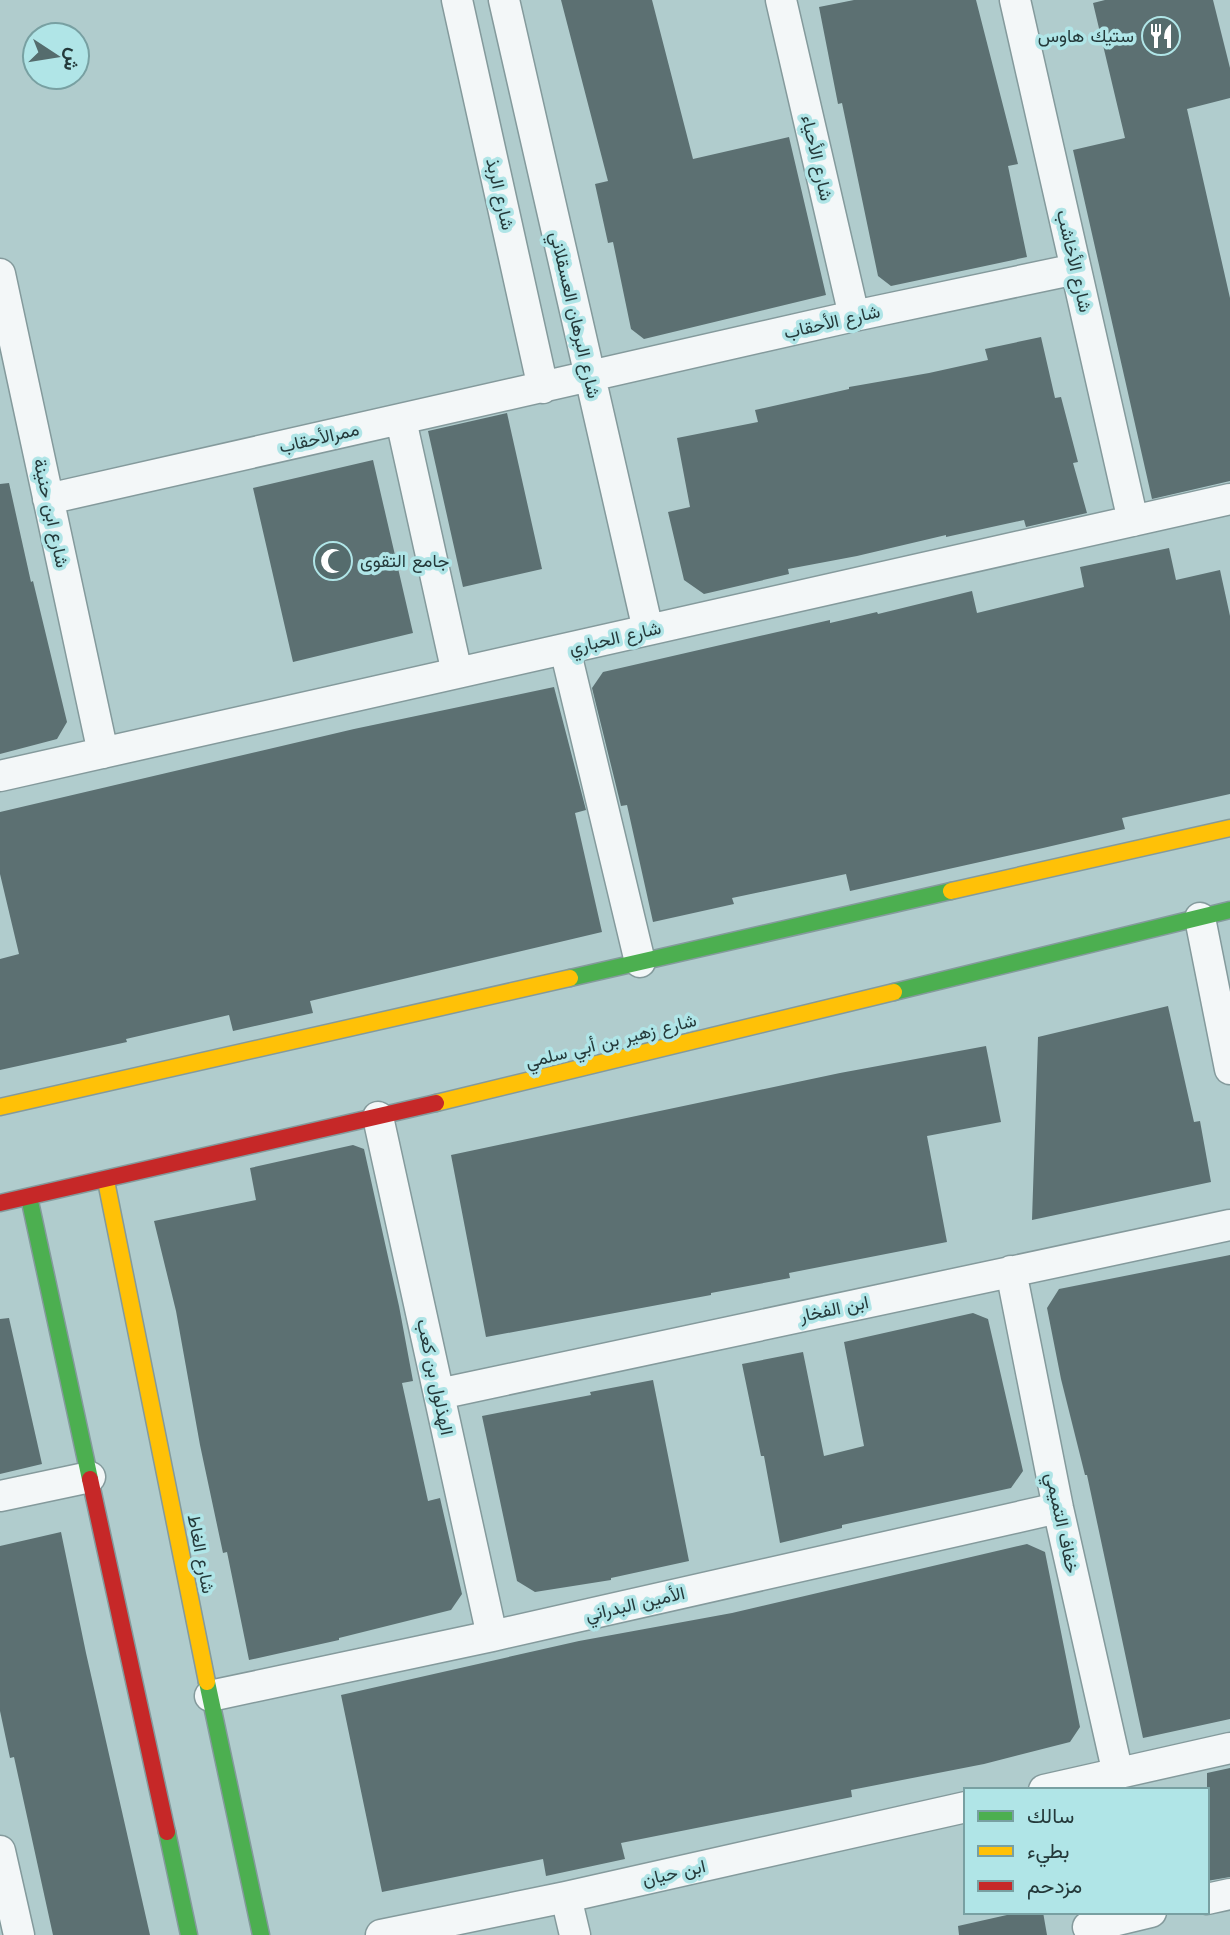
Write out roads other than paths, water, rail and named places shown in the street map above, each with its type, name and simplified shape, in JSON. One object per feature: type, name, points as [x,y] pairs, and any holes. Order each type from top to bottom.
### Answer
[{"type":"street","name":"شارع الربذ","points":[[457,0],[543,388]]},
{"type":"street","name":"شارع البرهان العسقلاني","points":[[504,0],[648,630]]},
{"type":"street","name":"شارع الأحياء","points":[[781,0],[854,316]]},
{"type":"street","name":"شارع الأخاشب","points":[[1015,0],[1133,521]]},
{"type":"street","name":"شارع الأحقاب","points":[[590,378],[854,316],[1076,270]]},
{"type":"street","name":"شارع ابن حنينة","points":[[0,274],[103,753]]},
{"type":"street","name":"ممرالأحقاب","points":[[48,499],[590,378]]},
{"type":"street","points":[[401,420],[457,673]]},
{"type":"street","name":"شارع الحباري","points":[[0,776],[1230,499]]},
{"type":"street","points":[[565,649],[640,962]]},
{"type":"street","points":[[0,1107],[1230,828]]},
{"type":"street","name":"شارع زهير بن أبي سلمي","points":[[0,1203],[378,1117],[1230,911]]},
{"type":"street","points":[[1200,918],[1230,1069]]},
{"type":"street","name":"الهذلول بن كعب","points":[[378,1117],[492,1636]]},
{"type":"street","name":"شارع الغاط","points":[[106,1181],[261,1935]]},
{"type":"street","points":[[29,1197],[189,1935]]},
{"type":"street","name":"ابن الفخار","points":[[439,1394],[1230,1225]]},
{"type":"street","name":"خفاف التميمي","points":[[1011,1271],[1058,1508],[1118,1774]]},
{"type":"street","points":[[0,1496],[90,1477]]},
{"type":"street","name":"الأمين البدراني","points":[[210,1696],[492,1636],[1058,1508]]},
{"type":"street","points":[[1057,1788],[1230,1748]]},
{"type":"street","name":"ابن حيان","points":[[381,1935],[566,1897],[964,1807]]},
{"type":"street","points":[[0,1851],[19,1935]]},
{"type":"street","points":[[1209,1899],[1230,1894]]},
{"type":"street","points":[[566,1897],[575,1935]]},
{"type":"street","points":[[1088,1925],[1141,1914]]},
{"type":"place","name":"ستيك هاوس","points":[[1161,36]]},
{"type":"place","name":"جامع التقوى","points":[[333,561]]}]
